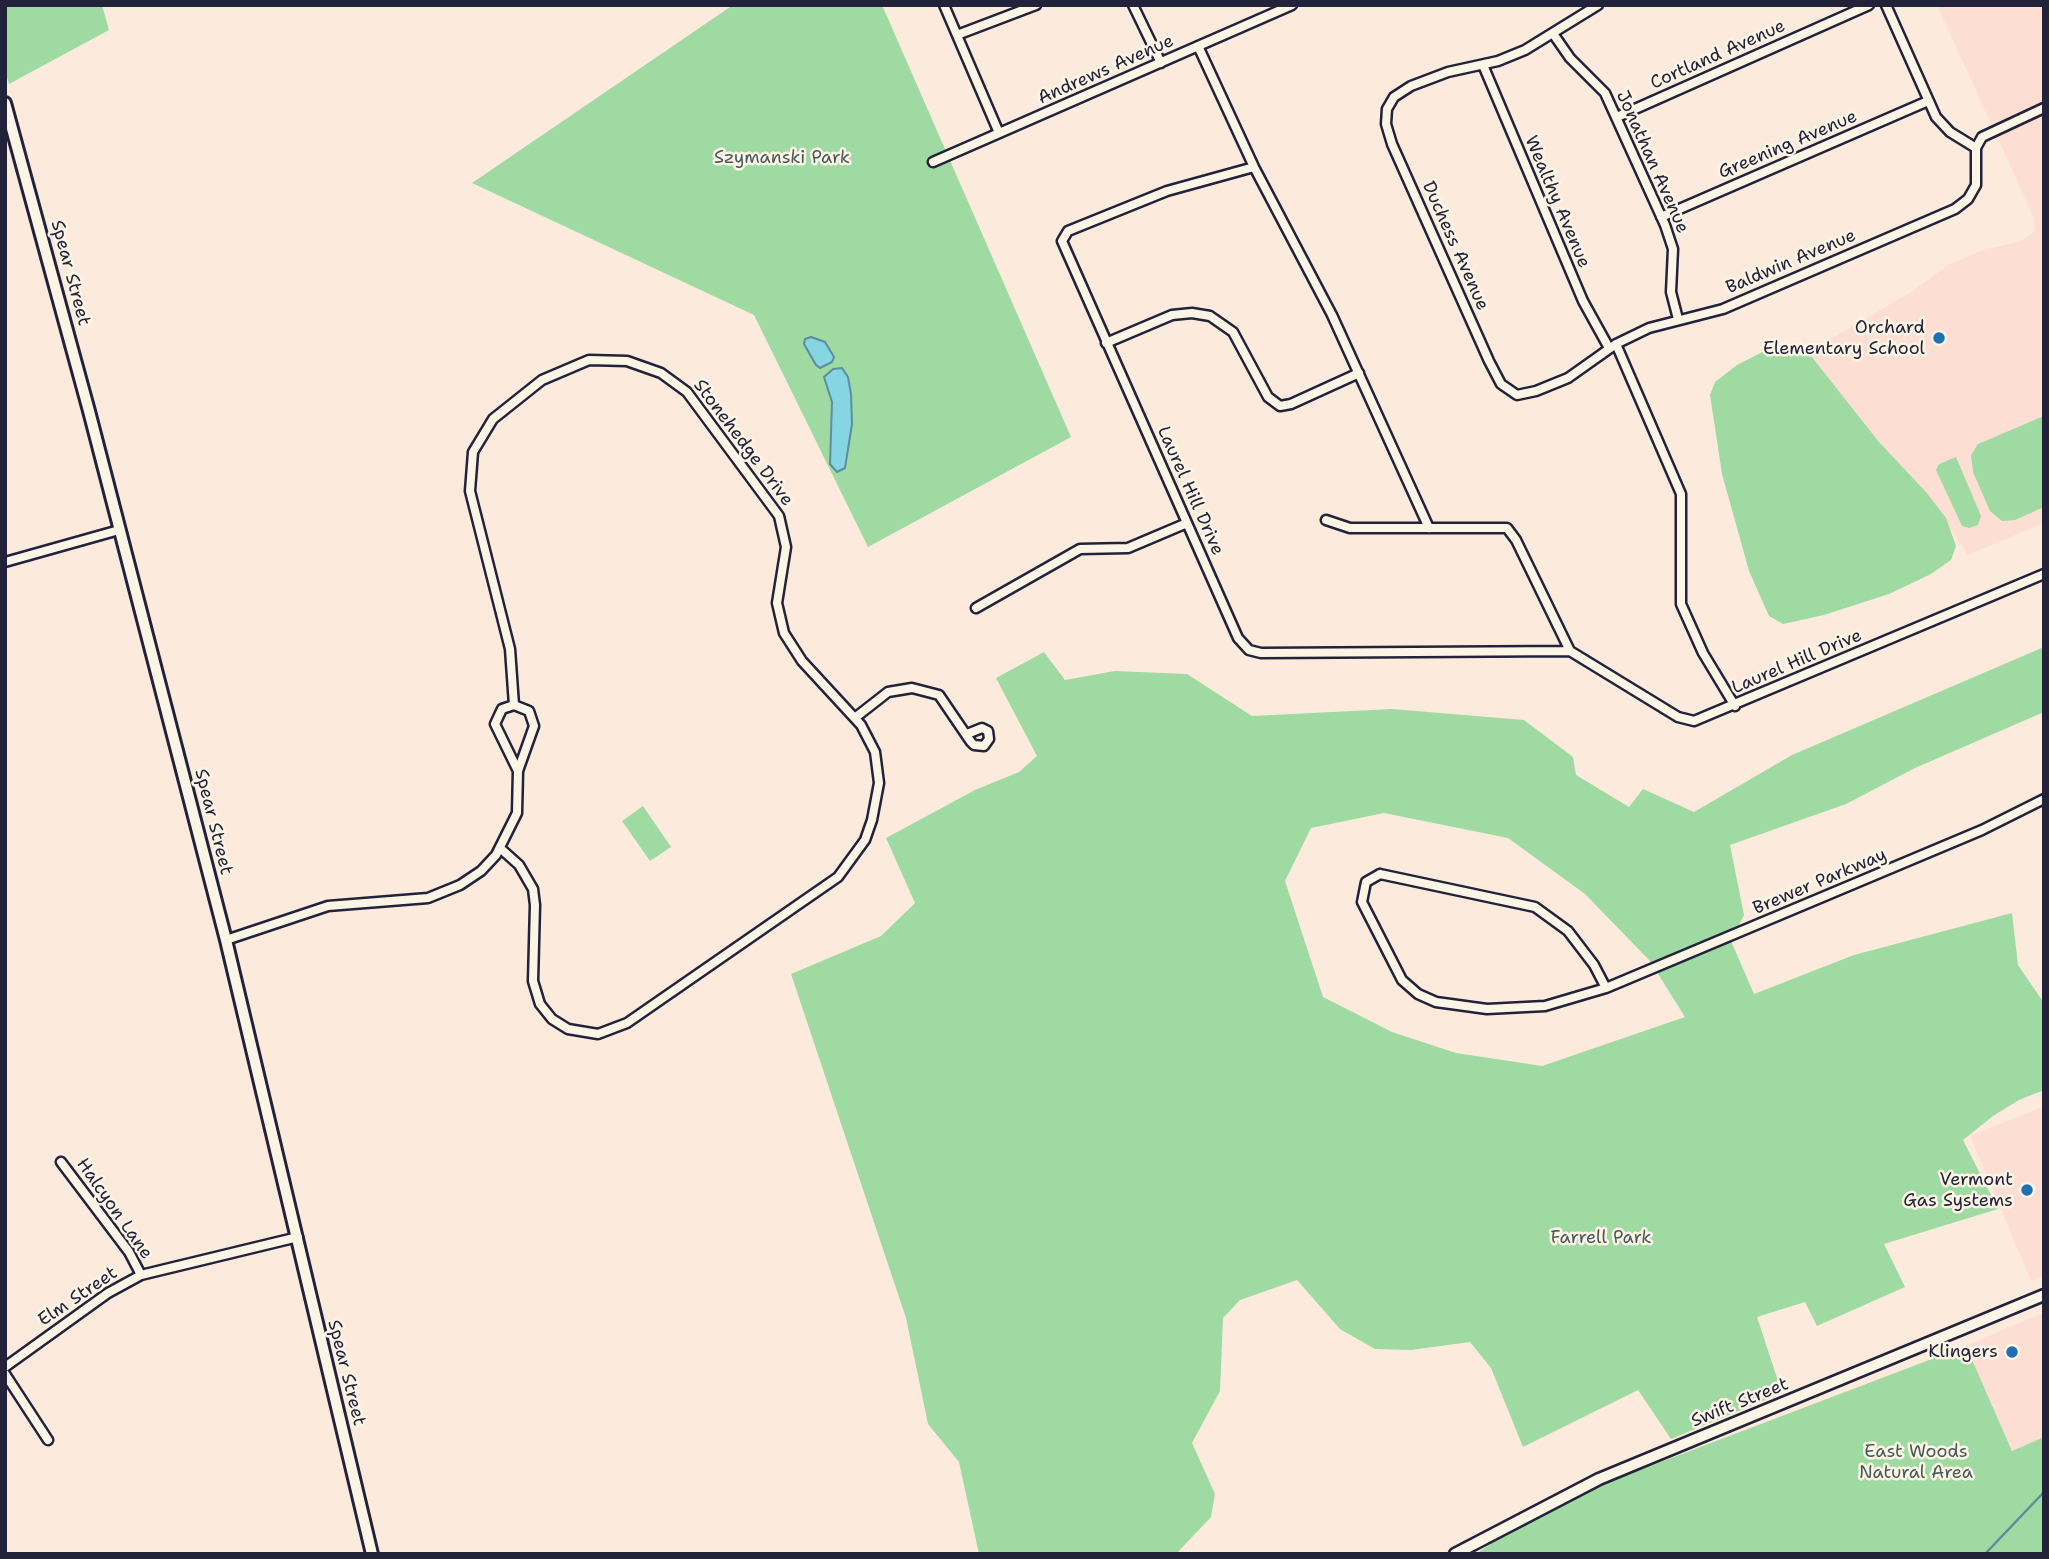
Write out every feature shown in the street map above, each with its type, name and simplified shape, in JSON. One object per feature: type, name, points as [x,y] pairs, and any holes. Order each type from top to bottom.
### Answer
[{"type":"main road","name":"Spear Street","points":[[5,103],[120,530],[226,940],[372,1554]]},
{"type":"street","points":[[944,5],[999,134]]},
{"type":"street","points":[[957,35],[1036,5]]},
{"type":"street","points":[[1133,5],[1161,63]]},
{"type":"street","name":"Andrews Avenue","points":[[933,162],[1292,5]]},
{"type":"street","points":[[1483,65],[1514,55],[1554,35],[1598,5]]},
{"type":"street","name":"Cortland Avenue","points":[[1617,117],[1869,5]]},
{"type":"street","points":[[1886,5],[1928,102],[1942,125],[1976,149],[1987,133],[2044,108]]},
{"type":"street","name":"Jonathan Avenue","points":[[1554,35],[1570,58],[1600,86],[1617,117],[1661,217],[1673,249],[1671,292],[1678,319]]},
{"type":"street","points":[[1198,46],[1254,167],[1324,299],[1429,528]]},
{"type":"street","name":"Duchess Avenue","points":[[1483,65],[1448,72],[1400,92],[1388,105],[1386,114],[1392,144],[1504,388]]},
{"type":"street","name":"Wealthy Avenue","points":[[1483,65],[1583,301],[1613,346],[1681,494],[1681,604],[1708,663],[1735,706]]},
{"type":"street","name":"Greening Avenue","points":[[1661,217],[1928,102]]},
{"type":"street","name":"Baldwin Avenue","points":[[1504,388],[1517,395],[1536,391],[1579,373],[1613,346],[1678,319],[1723,309],[1955,209],[1968,200],[1976,186],[1976,149]]},
{"type":"street","name":"Laurel Hill Drive","points":[[1254,167],[1167,191],[1064,233],[1063,246],[1238,638],[1252,652],[1570,651],[1689,721],[1735,706],[2044,574]]},
{"type":"street","points":[[1106,344],[1172,315],[1192,313],[1210,316],[1233,332],[1270,400],[1280,406],[1291,404],[1359,373]]},
{"type":"street","name":"Stonehedge Drive","points":[[500,848],[519,865],[533,889],[533,981],[544,1010],[557,1023],[573,1032],[598,1034],[615,1029],[846,869],[870,827],[879,783],[875,752],[856,718],[802,661],[784,633],[778,603],[786,547],[783,525],[774,506],[679,384],[651,368],[614,359],[578,363],[542,380],[493,419],[472,452],[470,491],[510,649],[514,705]]},
{"type":"street","points":[[1326,520],[1350,528],[1507,528],[1516,540],[1570,651]]},
{"type":"street","points":[[976,608],[1084,548],[1128,548],[1187,523]]},
{"type":"street","points":[[5,562],[120,530]]},
{"type":"street","points":[[856,718],[888,692],[912,688],[939,695],[967,734]]},
{"type":"street","points":[[226,940],[328,906],[417,900],[440,894],[474,876],[500,848],[517,813],[518,771],[534,721],[529,711],[514,705],[502,709],[495,724],[518,771]]},
{"type":"street","name":"Brewer Parkway","points":[[1606,988],[1594,965],[1568,931],[1535,907],[1398,876],[1380,874],[1366,882],[1362,902],[1391,961],[1402,979],[1418,994],[1436,1002],[1488,1009],[1545,1006],[1606,988],[1982,830],[2044,799]]},
{"type":"street","name":"Halcyon Lane","points":[[61,1162],[129,1252],[141,1275]]},
{"type":"street","name":"Elm Street","points":[[5,1367],[108,1293],[141,1275],[298,1237]]},
{"type":"street","name":"Swift Street","points":[[1455,1554],[1599,1479],[2044,1295]]},
{"type":"street","points":[[5,1374],[48,1440]]},
{"type":"shaded area","name":"Orchard Elementary School","points":[[1937,5],[2044,5],[2044,523],[1968,555],[1926,492],[1879,442],[1808,352],[1911,292],[1948,265],[1983,250],[2021,241],[2035,231],[2033,216]]},
{"type":"shaded area","points":[[2044,1106],[2044,1276],[2031,1281],[1970,1136]]},
{"type":"shaded area","points":[[2044,1312],[2044,1437],[2012,1451],[1966,1346]]},
{"type":"green space","points":[[5,5],[102,5],[109,30],[9,84],[5,70]]},
{"type":"green space","name":"Szymanski Park","points":[[733,5],[882,5],[1071,437],[868,547],[754,315],[472,183]]},
{"type":"green space","points":[[1794,344],[1808,352],[1879,442],[1926,492],[1946,518],[1956,546],[1951,560],[1931,574],[1889,594],[1824,615],[1783,624],[1769,616],[1749,571],[1722,474],[1710,395],[1715,382],[1737,365],[1772,347]]},
{"type":"green space","points":[[2044,416],[2044,507],[2015,520],[2002,521],[1990,511],[1973,472],[1971,455],[1978,444]]},
{"type":"green space","points":[[1956,457],[1981,516],[1978,525],[1969,528],[1962,526],[1936,470],[1939,464]]},
{"type":"green space","name":"Farrell Park","points":[[2044,647],[2044,712],[1915,768],[1846,804],[1730,845],[1744,915],[1731,941],[1754,994],[1854,955],[2012,913],[2018,965],[2044,1003],[2044,1090],[2019,1100],[1993,1116],[1963,1140],[1998,1209],[1884,1244],[1905,1287],[1817,1326],[1805,1302],[1757,1317],[1782,1393],[1671,1439],[1638,1390],[1523,1447],[1491,1368],[1470,1342],[1411,1350],[1375,1349],[1340,1329],[1297,1280],[1240,1300],[1223,1318],[1220,1391],[1192,1443],[1215,1494],[1211,1517],[1176,1554],[979,1554],[959,1462],[928,1424],[906,1318],[791,974],[881,936],[915,903],[886,838],[975,790],[1019,772],[1037,756],[996,678],[1044,652],[1065,680],[1115,671],[1187,674],[1252,716],[1392,709],[1524,720],[1573,757],[1576,775],[1629,807],[1643,789],[1694,812],[1792,755]],"holes":[[[1384,813],[1508,838],[1585,894],[1650,961],[1685,1017],[1542,1066],[1456,1053],[1392,1032],[1323,997],[1285,881],[1311,828]]]},
{"type":"green space","points":[[643,806],[671,847],[650,861],[622,821]]},
{"type":"green space","name":"East Woods Natural Area","points":[[1966,1346],[2012,1451],[2044,1437],[2044,1554],[1476,1554],[1518,1525],[1603,1484]]},
{"type":"water","points":[[811,337],[825,342],[834,357],[832,362],[820,368],[816,365],[804,344],[805,339]]},
{"type":"water","points":[[842,368],[848,377],[852,424],[845,468],[837,472],[830,464],[832,402],[824,377],[833,369]]},
{"type":"waterway","points":[[1985,1554],[2044,1492]]},
{"type":"place","name":"Orchard Elementary School","points":[[1939,338]]},
{"type":"place","name":"Vermont Gas Systems","points":[[2027,1190]]},
{"type":"place","name":"Klingers","points":[[2012,1352]]}]
